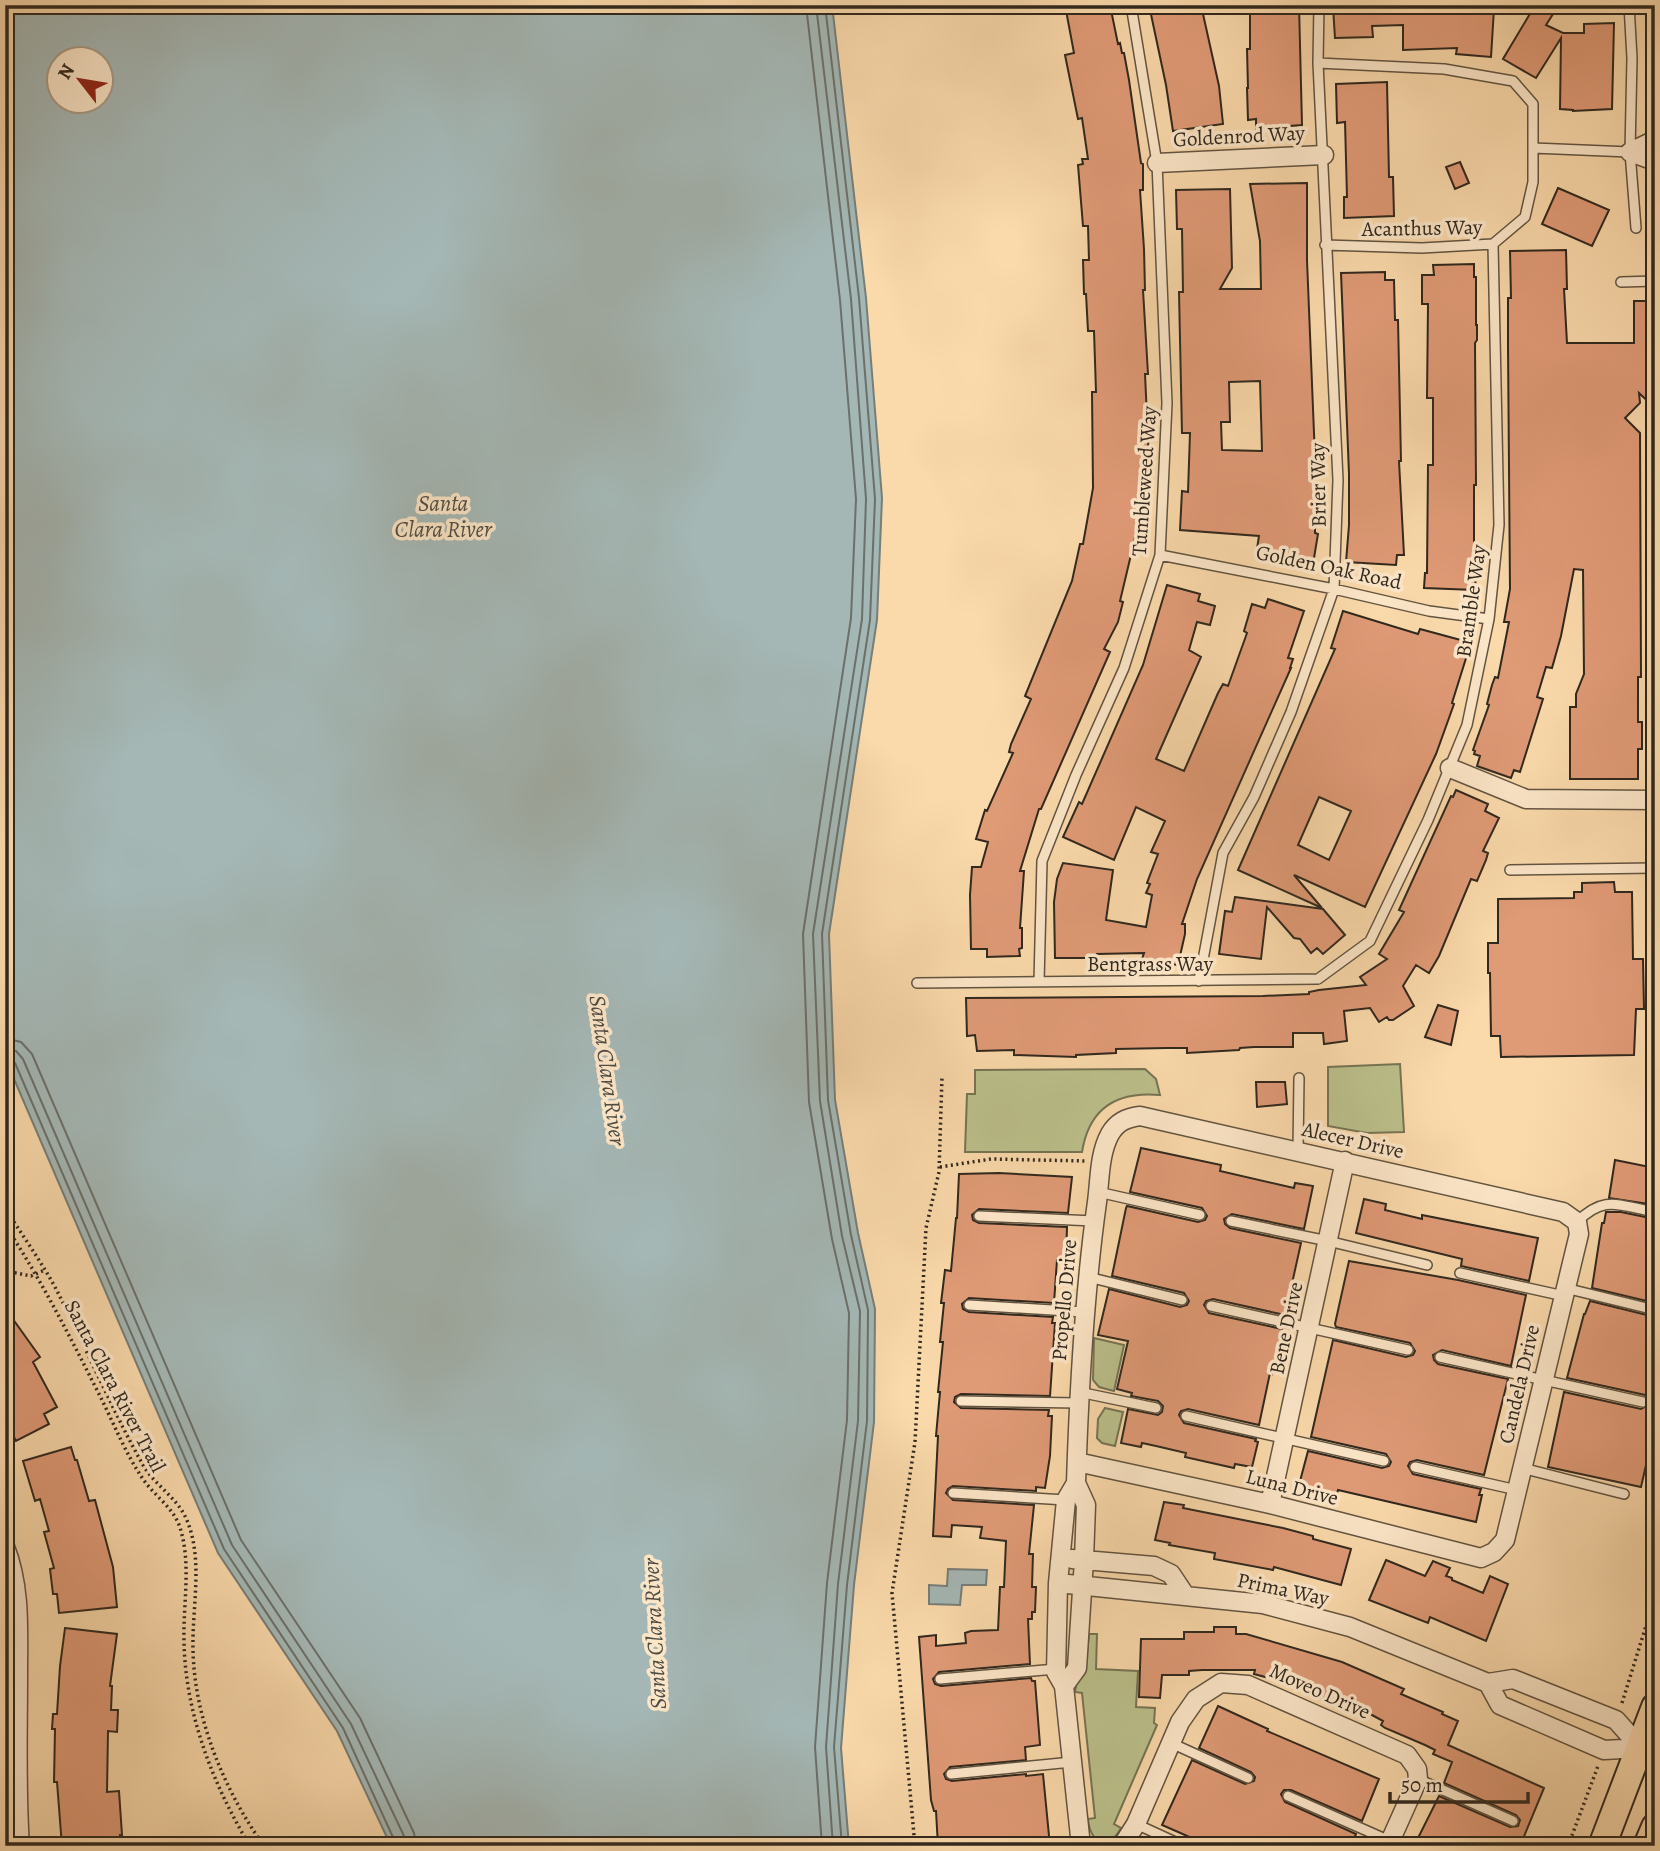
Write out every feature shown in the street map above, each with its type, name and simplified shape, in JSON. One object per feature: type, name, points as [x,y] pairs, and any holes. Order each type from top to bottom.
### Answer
[{"type":"main road","points":[[1602,1846],[1648,1750],[1655,1707]]},
{"type":"main road","points":[[1647,1846],[1655,1827]]},
{"type":"street","points":[[1630,152],[1655,140]]},
{"type":"street","points":[[1630,152],[1655,161]]},
{"type":"street","name":"Goldenrod Way","points":[[1157,163],[1324,155]]},
{"type":"street","points":[[1450,768],[1526,799],[1655,800]]},
{"type":"street","name":"Alecer Drive","points":[[1116,1124],[1140,1116],[1563,1212],[1577,1222]]},
{"type":"street","name":"Propello Drive","points":[[1063,1686],[1077,1668],[1083,1584],[1086,1505],[1076,1483],[1084,1312],[1102,1161],[1108,1137],[1116,1124]]},
{"type":"street","name":"Bene Drive","points":[[1270,1504],[1345,1161]]},
{"type":"street","name":"Candela Drive","points":[[1494,1552],[1505,1540],[1579,1234],[1577,1222]]},
{"type":"street","name":"Luna Drive","points":[[1077,1462],[1270,1504],[1481,1558],[1494,1552]]},
{"type":"street","name":"Propello Drive","points":[[1076,1483],[1066,1500],[1058,1583],[1056,1669],[1063,1686],[1081,1846]]},
{"type":"street","points":[[5,1547],[11,1562],[18,1613],[20,1846]]},
{"type":"street","points":[[1060,1559],[1154,1566],[1171,1574],[1185,1595]]},
{"type":"street","name":"Prima Way","points":[[1058,1583],[1263,1604],[1350,1627],[1488,1683],[1513,1679],[1616,1720],[1648,1750]]},
{"type":"street","name":"Moveo Drive","points":[[1122,1846],[1136,1824],[1180,1722],[1196,1699],[1221,1683],[1248,1685],[1406,1755],[1417,1769],[1418,1779]]},
{"type":"street","name":"Prima Way","points":[[1488,1683],[1500,1705],[1604,1750],[1648,1750]]},
{"type":"street","points":[[1389,1843],[1418,1779]]},
{"type":"lane","name":"Tumbleweed Way","points":[[1039,982],[1042,861],[1076,775],[1124,668],[1160,555],[1167,403],[1157,163],[1131,5]]},
{"type":"lane","name":"Brier Way","points":[[1199,981],[1223,853],[1254,797],[1291,712],[1334,589],[1338,480],[1325,245],[1324,155],[1318,63],[1319,5]]},
{"type":"lane","points":[[1629,5],[1632,58],[1630,152],[1636,228]]},
{"type":"lane","name":"Acanthus Way","points":[[1318,63],[1444,69],[1514,81],[1533,104],[1534,182],[1525,217],[1493,244],[1422,248],[1325,245]]},
{"type":"lane","points":[[1533,148],[1630,152]]},
{"type":"lane","name":"Bramble Way","points":[[1370,941],[1428,820],[1467,726],[1489,619],[1499,525],[1493,244]]},
{"type":"lane","points":[[1621,282],[1655,281]]},
{"type":"lane","name":"Golden Oak Road","points":[[1160,555],[1334,589],[1429,611],[1489,619]]},
{"type":"lane","points":[[1510,870],[1655,868]]},
{"type":"lane","name":"Bentgrass Way","points":[[917,984],[1318,979],[1370,941]]},
{"type":"lane","points":[[1298,1150],[1299,1078]]},
{"type":"lane","points":[[1098,1192],[1200,1215]]},
{"type":"lane","points":[[1577,1222],[1591,1208],[1603,1203],[1655,1212]]},
{"type":"lane","points":[[979,1216],[1094,1221]]},
{"type":"lane","points":[[1231,1221],[1427,1265]]},
{"type":"lane","points":[[1460,1273],[1655,1310]]},
{"type":"lane","points":[[1088,1277],[1182,1300]]},
{"type":"lane","points":[[970,1305],[1084,1312]]},
{"type":"lane","points":[[1211,1306],[1408,1350]]},
{"type":"lane","points":[[1440,1357],[1643,1402]]},
{"type":"lane","points":[[961,1401],[1078,1397],[1156,1408]]},
{"type":"lane","points":[[1186,1416],[1384,1461]]},
{"type":"lane","points":[[1415,1467],[1517,1490]]},
{"type":"lane","points":[[1522,1468],[1624,1494]]},
{"type":"lane","points":[[953,1493],[1066,1500]]},
{"type":"lane","points":[[940,1679],[1056,1669]]},
{"type":"lane","points":[[1171,1744],[1248,1778]]},
{"type":"lane","points":[[951,1774],[1072,1762]]},
{"type":"lane","points":[[1418,1779],[1513,1821]]},
{"type":"lane","points":[[1288,1796],[1389,1843]]},
{"type":"lane","points":[[1136,1824],[1184,1846]]},
{"type":"path","points":[[915,1846],[892,1593],[915,1442],[927,1218],[939,1167],[942,1077]]},
{"type":"path","points":[[939,1167],[991,1159],[1102,1161]]},
{"type":"path","points":[[5,1208],[45,1270],[145,1468],[180,1507],[189,1524],[195,1570],[193,1649],[201,1707],[215,1753],[231,1792],[264,1846]]},
{"type":"path","name":"Santa Clara River Trail","points":[[5,1225],[37,1273],[141,1476],[179,1523],[184,1546],[184,1644],[190,1695],[207,1758],[250,1846]]},
{"type":"path","points":[[5,1292],[8,1288],[5,1279],[11,1272],[26,1276],[45,1270]]},
{"type":"green space","points":[[1400,1064],[1404,1132],[1367,1133],[1328,1126],[1328,1067]]},
{"type":"green space","points":[[1145,1069],[1156,1079],[1160,1095],[1131,1096],[1108,1106],[1091,1124],[1082,1152],[965,1152],[967,1094],[975,1094],[975,1070]]},
{"type":"green space","points":[[1094,1338],[1124,1345],[1114,1391],[1099,1387],[1093,1380]]},
{"type":"green space","points":[[1105,1408],[1123,1412],[1115,1446],[1102,1443],[1097,1438],[1098,1419]]},
{"type":"green space","points":[[1089,1634],[1097,1634],[1096,1669],[1138,1671],[1136,1707],[1155,1708],[1154,1723],[1157,1725],[1114,1824],[1121,1828],[1106,1842],[1096,1839],[1089,1828],[1088,1819],[1095,1818],[1082,1693],[1075,1692],[1077,1680],[1086,1663]]},
{"type":"water","name":"Santa Clara River","points":[[5,5],[832,5],[866,298],[882,498],[877,620],[829,934],[835,1100],[858,1233],[875,1309],[874,1422],[854,1585],[841,1748],[849,1846],[391,1846],[337,1731],[218,1553],[5,1058]]},
{"type":"water","points":[[948,1569],[987,1570],[986,1585],[962,1585],[960,1605],[929,1604],[929,1585],[947,1586]]},
{"type":"building","points":[[1065,5],[1110,5],[1129,80],[1143,164],[1143,190],[1140,190],[1149,460],[1146,460],[1146,488],[1137,538],[1120,601],[1123,602],[1118,622],[1104,649],[1110,652],[1039,809],[1020,871],[1024,871],[1020,956],[987,957],[987,949],[971,949],[972,867],[981,867],[988,842],[976,839],[985,810],[987,811],[1013,753],[1009,752],[1011,744],[1031,699],[1025,696],[1072,581],[1080,544],[1083,544],[1093,488],[1092,392],[1096,392],[1094,331],[1088,331],[1084,294],[1083,260],[1089,260],[1088,226],[1083,226],[1078,165],[1083,164],[1082,159],[1088,159],[1082,118],[1078,119],[1065,55],[1074,53]]},
{"type":"building","points":[[1149,5],[1201,5],[1219,86],[1223,124],[1173,131]]},
{"type":"building","points":[[1250,5],[1299,5],[1302,125],[1256,129],[1256,119],[1248,120],[1247,49],[1250,49]]},
{"type":"building","points":[[1483,5],[1483,8],[1494,9],[1491,57],[1456,54],[1457,48],[1403,50],[1403,25],[1372,26],[1373,37],[1335,38],[1333,7]]},
{"type":"building","points":[[1531,12],[1553,14],[1546,25],[1563,33],[1584,33],[1584,24],[1614,23],[1612,109],[1560,109],[1561,38],[1536,78],[1503,59]]},
{"type":"building","points":[[1387,82],[1389,177],[1393,177],[1394,216],[1344,218],[1344,197],[1347,197],[1345,122],[1337,123],[1336,84]]},
{"type":"building","points":[[1460,162],[1469,183],[1455,189],[1446,167]]},
{"type":"building","points":[[1307,183],[1315,533],[1318,534],[1313,564],[1256,555],[1259,536],[1180,530],[1182,491],[1188,492],[1190,433],[1182,433],[1179,292],[1183,292],[1182,229],[1177,229],[1176,190],[1230,189],[1232,268],[1220,289],[1261,289],[1260,241],[1250,184]],"holes":[[[1260,381],[1262,451],[1222,450],[1221,422],[1230,422],[1229,382]]]},
{"type":"building","points":[[1558,188],[1609,210],[1592,246],[1542,224]]},
{"type":"building","points":[[1566,250],[1567,289],[1564,289],[1567,343],[1634,343],[1634,301],[1655,301],[1655,408],[1639,393],[1640,403],[1625,418],[1640,433],[1641,677],[1638,677],[1638,722],[1642,722],[1642,749],[1638,749],[1638,779],[1570,779],[1570,707],[1576,707],[1576,694],[1584,674],[1583,570],[1574,569],[1561,636],[1552,668],[1546,667],[1537,697],[1543,699],[1520,772],[1514,770],[1511,778],[1477,766],[1480,756],[1474,754],[1473,750],[1489,705],[1487,704],[1492,685],[1495,677],[1498,678],[1509,622],[1504,622],[1510,589],[1510,251]]},
{"type":"building","points":[[1474,264],[1477,325],[1475,590],[1424,588],[1427,573],[1428,465],[1433,465],[1433,398],[1427,398],[1428,304],[1422,304],[1422,275],[1434,275],[1433,265]]},
{"type":"building","points":[[1385,272],[1385,280],[1394,280],[1395,320],[1398,320],[1399,461],[1404,555],[1397,555],[1396,565],[1346,562],[1349,474],[1341,273]]},
{"type":"building","points":[[1167,585],[1200,594],[1198,601],[1215,606],[1210,625],[1197,622],[1189,650],[1201,657],[1156,759],[1184,771],[1218,693],[1223,684],[1228,686],[1247,633],[1244,631],[1252,604],[1265,608],[1268,599],[1304,611],[1288,658],[1293,659],[1291,668],[1197,879],[1182,924],[1185,924],[1185,934],[1178,965],[1142,959],[1144,953],[1097,954],[1097,958],[1055,958],[1054,902],[1057,879],[1063,863],[1113,870],[1106,920],[1146,927],[1152,895],[1146,893],[1150,884],[1147,883],[1158,854],[1151,852],[1165,821],[1136,807],[1114,860],[1063,837],[1079,802],[1082,804],[1143,665]]},
{"type":"building","points":[[1343,611],[1418,634],[1420,629],[1468,642],[1467,655],[1452,703],[1454,704],[1436,754],[1365,907],[1294,875],[1322,908],[1238,870],[1335,649],[1331,648]],"holes":[[[1319,797],[1351,811],[1329,860],[1298,845]]]},
{"type":"building","points":[[1456,790],[1488,804],[1485,811],[1499,818],[1483,851],[1488,853],[1477,881],[1471,879],[1439,956],[1429,973],[1416,965],[1403,986],[1414,1006],[1393,1020],[1387,1017],[1379,1022],[1370,1008],[1344,1011],[1347,1041],[1324,1044],[1323,1033],[1293,1033],[1293,1047],[1254,1047],[1187,1053],[1187,1048],[1167,1048],[1116,1049],[1116,1053],[1076,1057],[1014,1055],[1014,1050],[977,1051],[975,1035],[967,1036],[966,998],[1263,996],[1309,994],[1319,990],[1366,985],[1360,977],[1387,959],[1379,954],[1404,912],[1399,910]]},
{"type":"building","points":[[1614,882],[1615,892],[1632,892],[1633,959],[1643,959],[1644,1009],[1636,1009],[1634,1055],[1501,1057],[1500,1036],[1491,1036],[1488,973],[1488,943],[1498,943],[1498,899],[1574,898],[1574,892],[1582,892],[1582,883]]},
{"type":"building","points":[[1235,897],[1323,909],[1345,935],[1323,954],[1317,948],[1311,953],[1267,907],[1261,959],[1219,954],[1225,911],[1232,912]]},
{"type":"building","points":[[1438,1005],[1458,1011],[1451,1045],[1425,1037]]},
{"type":"building","points":[[1256,1082],[1285,1082],[1287,1104],[1257,1107]]},
{"type":"building","points":[[1141,1148],[1221,1165],[1220,1171],[1294,1188],[1295,1183],[1313,1186],[1304,1229],[1232,1214],[1224,1219],[1230,1228],[1301,1243],[1285,1315],[1213,1299],[1206,1301],[1204,1305],[1209,1313],[1282,1329],[1276,1364],[1272,1374],[1270,1373],[1259,1425],[1188,1409],[1181,1411],[1179,1415],[1184,1423],[1256,1439],[1258,1442],[1252,1467],[1235,1464],[1234,1468],[1185,1457],[1186,1453],[1156,1446],[1142,1443],[1141,1447],[1121,1443],[1128,1409],[1158,1415],[1163,1406],[1158,1401],[1131,1396],[1132,1393],[1117,1389],[1128,1341],[1098,1335],[1109,1289],[1180,1307],[1187,1305],[1189,1301],[1184,1293],[1112,1276],[1126,1208],[1127,1206],[1198,1222],[1205,1220],[1207,1216],[1202,1208],[1130,1192]]},
{"type":"building","points":[[1615,1160],[1655,1168],[1655,1205],[1609,1198]]},
{"type":"building","points":[[959,1174],[1072,1177],[1068,1213],[979,1209],[972,1215],[973,1220],[979,1223],[1067,1227],[1066,1260],[1057,1260],[1054,1303],[969,1298],[962,1304],[963,1309],[969,1312],[1053,1317],[1052,1323],[1055,1323],[1050,1396],[961,1394],[955,1397],[954,1402],[961,1408],[1049,1410],[1048,1416],[1052,1416],[1050,1456],[1045,1488],[1036,1487],[1036,1491],[953,1486],[946,1493],[953,1500],[1034,1505],[1029,1554],[1033,1554],[1032,1587],[1036,1587],[1035,1612],[1032,1612],[1032,1619],[1028,1619],[1030,1664],[939,1672],[933,1679],[935,1684],[941,1686],[1031,1678],[1035,1681],[1040,1745],[1025,1747],[1026,1760],[950,1767],[944,1774],[946,1779],[952,1781],[1043,1774],[1050,1846],[938,1846],[936,1811],[931,1800],[919,1637],[936,1635],[936,1646],[966,1643],[965,1633],[971,1631],[998,1630],[1000,1587],[1004,1587],[1006,1541],[980,1538],[982,1527],[952,1525],[951,1537],[933,1536],[938,1392],[943,1342],[940,1342],[944,1303],[941,1303],[945,1270],[951,1271]]},
{"type":"building","points":[[1364,1199],[1386,1204],[1385,1210],[1422,1219],[1422,1215],[1538,1238],[1529,1281],[1461,1266],[1462,1259],[1356,1233]]},
{"type":"building","points":[[1606,1212],[1621,1212],[1655,1219],[1655,1303],[1592,1288]]},
{"type":"building","points":[[1349,1261],[1526,1295],[1511,1366],[1442,1350],[1433,1355],[1438,1364],[1508,1379],[1484,1475],[1417,1460],[1410,1462],[1408,1466],[1413,1474],[1481,1489],[1476,1522],[1338,1490],[1337,1494],[1299,1485],[1308,1451],[1382,1468],[1389,1466],[1391,1462],[1386,1454],[1311,1437],[1333,1340],[1406,1357],[1413,1355],[1415,1351],[1410,1343],[1336,1327]]},
{"type":"building","points":[[1590,1301],[1655,1317],[1655,1426],[1641,1487],[1548,1467],[1564,1392],[1641,1409],[1650,1404],[1645,1395],[1567,1378]]},
{"type":"building","points":[[5,1308],[40,1357],[33,1362],[57,1407],[44,1414],[49,1424],[16,1441],[11,1431],[5,1434]]},
{"type":"building","points":[[71,1447],[89,1501],[95,1500],[113,1567],[117,1607],[59,1613],[57,1594],[53,1594],[50,1569],[54,1568],[44,1532],[49,1531],[40,1499],[35,1501],[23,1461]]},
{"type":"building","points":[[1164,1502],[1283,1528],[1351,1549],[1341,1585],[1274,1567],[1273,1570],[1214,1559],[1215,1553],[1155,1540]]},
{"type":"building","points":[[1386,1560],[1425,1576],[1433,1561],[1450,1568],[1446,1576],[1452,1580],[1483,1593],[1490,1576],[1508,1584],[1486,1641],[1430,1617],[1428,1623],[1369,1600]]},
{"type":"building","points":[[1214,1627],[1236,1627],[1236,1634],[1246,1634],[1342,1662],[1404,1689],[1401,1694],[1458,1721],[1448,1745],[1544,1788],[1520,1846],[1490,1846],[1477,1840],[1475,1846],[1460,1846],[1443,1838],[1439,1846],[1414,1846],[1439,1796],[1510,1827],[1518,1826],[1520,1820],[1516,1815],[1444,1783],[1452,1762],[1433,1754],[1435,1750],[1385,1728],[1381,1725],[1383,1721],[1342,1702],[1304,1693],[1306,1688],[1254,1674],[1255,1670],[1202,1670],[1189,1671],[1189,1675],[1162,1675],[1160,1698],[1139,1697],[1141,1639],[1184,1639],[1184,1632],[1214,1632]]},
{"type":"building","points":[[65,1628],[117,1634],[110,1686],[111,1710],[118,1710],[117,1732],[108,1731],[107,1792],[119,1791],[121,1846],[62,1846],[57,1782],[54,1782],[55,1729],[52,1729],[53,1714],[57,1714]]},
{"type":"building","points":[[1218,1706],[1268,1729],[1267,1731],[1379,1779],[1362,1821],[1291,1790],[1284,1790],[1281,1794],[1285,1802],[1356,1834],[1351,1846],[1210,1846],[1162,1825],[1192,1760],[1245,1784],[1254,1781],[1255,1777],[1251,1772],[1199,1748]]}]
